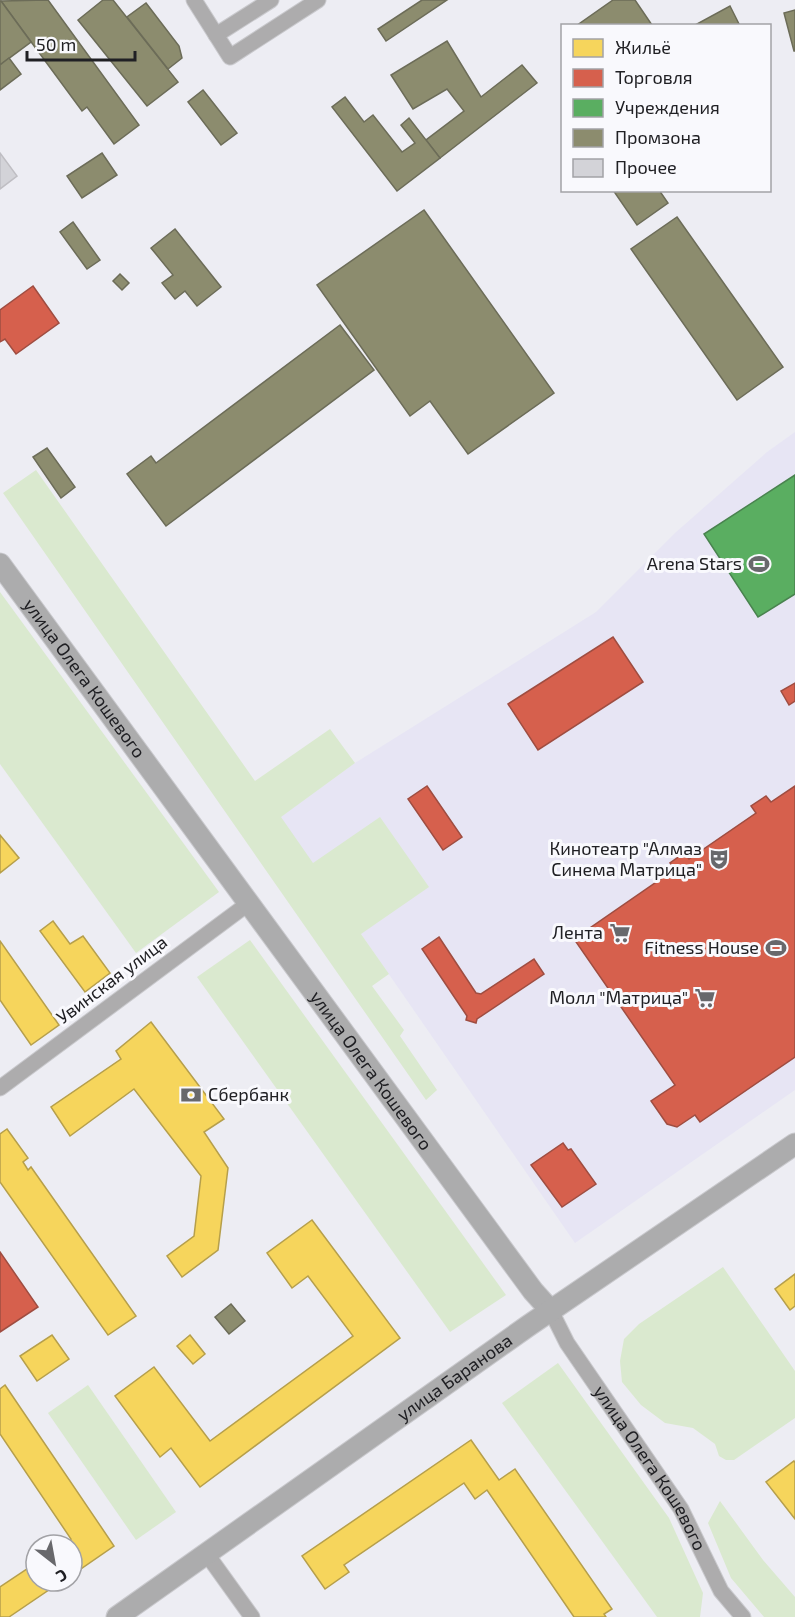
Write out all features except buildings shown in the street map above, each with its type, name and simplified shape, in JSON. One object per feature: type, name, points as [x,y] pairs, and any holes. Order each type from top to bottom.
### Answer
[{"type":"main road","name":"улица Олега Кошевого","points":[[0,564],[420,1138],[533,1291],[551,1311]]},
{"type":"main road","name":"улица Баранова","points":[[117,1617],[551,1311],[795,1144]]},
{"type":"street","points":[[194,0],[230,57],[318,0]]},
{"type":"street","points":[[216,35],[271,0]]},
{"type":"street","name":"Увинская улица","points":[[0,1088],[249,903]]},
{"type":"street","name":"улица Олега Кошевого","points":[[551,1311],[567,1343],[681,1509],[721,1591],[743,1617]]},
{"type":"street","points":[[206,1553],[252,1617]]},
{"type":"shaded area","points":[[795,432],[795,1090],[575,1243],[280,817],[355,763],[596,612],[675,533],[767,452]]},
{"type":"green space","points":[[36,470],[255,781],[330,729],[355,763],[281,817],[313,863],[380,817],[429,887],[361,934],[389,974],[372,986],[404,1030],[400,1036],[437,1090],[426,1100],[3,493]]},
{"type":"green space","points":[[0,592],[219,892],[136,953],[0,764]]},
{"type":"green space","points":[[250,940],[506,1295],[450,1332],[197,977]]},
{"type":"green space","points":[[723,1267],[795,1371],[795,1418],[734,1460],[726,1460],[719,1456],[715,1444],[693,1428],[665,1423],[641,1405],[622,1382],[620,1361],[624,1339],[639,1324]]},
{"type":"green space","points":[[558,1363],[669,1518],[703,1593],[700,1617],[657,1617],[502,1403]]},
{"type":"green space","points":[[88,1385],[176,1512],[136,1540],[48,1413]]},
{"type":"green space","points":[[720,1501],[763,1560],[795,1597],[795,1617],[764,1617],[731,1578],[708,1523]]},
{"type":"place","name":"Arena Stars","points":[[759,564]]},
{"type":"place","name":"Кинотеатр \"Алмаз Синема Матрица\"","points":[[719,859]]},
{"type":"place","name":"Лента","points":[[620,933]]},
{"type":"place","name":"Fitness House","points":[[776,948]]},
{"type":"place","name":"Молл \"Матрица\"","points":[[705,998]]},
{"type":"place","name":"Сбербанк","points":[[191,1095]]}]
